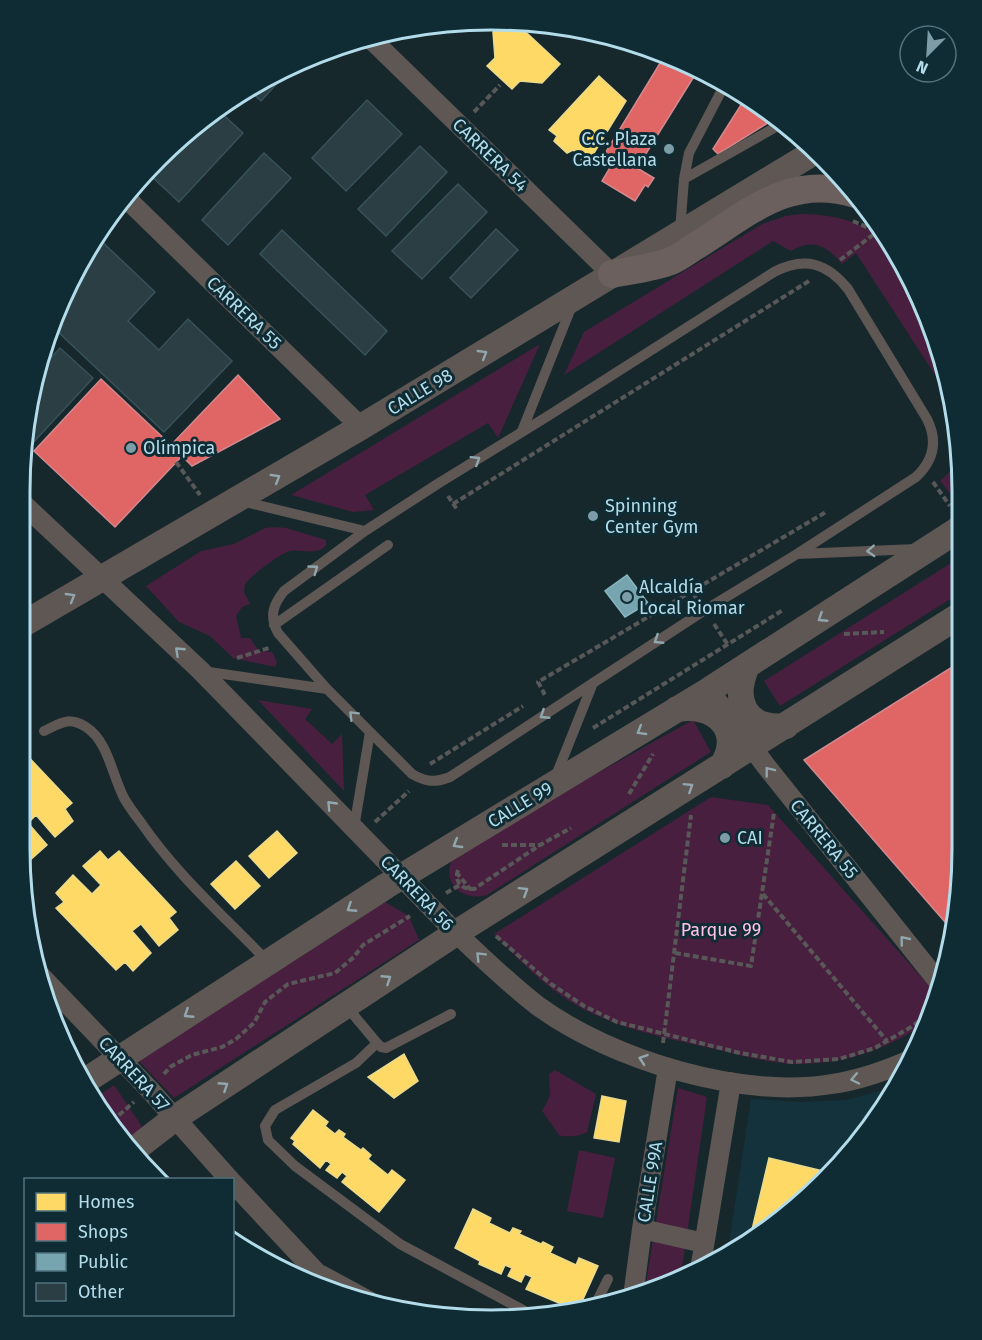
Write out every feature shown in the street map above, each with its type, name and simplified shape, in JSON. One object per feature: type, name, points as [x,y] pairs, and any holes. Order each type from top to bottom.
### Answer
[{"type":"main road","points":[[612,274],[672,261],[767,201],[787,192],[808,188],[838,188],[852,207]]},
{"type":"street","name":"CARRERA 54","points":[[377,45],[612,274]]},
{"type":"street","name":"CALLE 98","points":[[30,620],[361,427],[808,156]]},
{"type":"street","name":"CARRERA 55","points":[[131,203],[361,427]]},
{"type":"street","name":"CARRERA 56","points":[[30,510],[200,670],[456,933],[538,1006],[572,1028],[612,1048],[664,1066],[731,1082],[784,1087],[831,1084],[876,1075],[898,1066]]},
{"type":"street","name":"CALLE 99","points":[[91,1077],[401,877],[747,666],[929,548],[952,520]]},
{"type":"street","points":[[138,1146],[175,1118],[456,933],[952,620]]},
{"type":"street","points":[[747,666],[740,688],[740,699],[744,709],[762,724],[774,727],[786,726]]},
{"type":"street","name":"CARRERA 55","points":[[709,690],[934,977]]},
{"type":"street","points":[[677,709],[703,708],[715,714],[723,722],[730,744],[728,756],[722,766]]},
{"type":"street","name":"CARRERA 57","points":[[51,987],[229,1178]]},
{"type":"street","name":"CALLE 99A","points":[[634,1287],[664,1066]]},
{"type":"street","points":[[702,1258],[731,1082]]},
{"type":"street","name":"CARRERA 57","points":[[234,1183],[322,1278]]},
{"type":"street","points":[[642,1229],[704,1243]]},
{"type":"lane","points":[[680,233],[684,179],[689,153],[721,92]]},
{"type":"lane","points":[[684,179],[775,128]]},
{"type":"lane","points":[[798,263],[814,264],[827,269],[848,289],[927,419],[932,429],[934,449],[924,470],[916,477],[705,610],[450,777],[430,782],[412,774],[327,688],[286,643],[274,625],[272,613],[275,603],[284,591],[365,531],[522,431],[774,272],[798,263]]},
{"type":"lane","points":[[522,431],[575,298]]},
{"type":"lane","points":[[238,500],[365,531]]},
{"type":"lane","points":[[274,625],[388,545]]},
{"type":"lane","points":[[797,554],[929,548]]},
{"type":"lane","points":[[200,670],[327,688]]},
{"type":"lane","points":[[553,785],[592,683]]},
{"type":"lane","points":[[44,731],[73,720],[98,737],[124,799],[159,848],[192,888],[268,962]]},
{"type":"lane","points":[[354,828],[370,732]]},
{"type":"lane","points":[[346,1006],[377,1043],[386,1048],[451,1014]]},
{"type":"lane","points":[[377,1043],[356,1063],[275,1110],[265,1126],[268,1140],[295,1166],[400,1244],[521,1309]]},
{"type":"lane","points":[[599,1297],[608,1279]]},
{"type":"path","points":[[460,126],[500,85]]},
{"type":"path","points":[[453,504],[827,269],[875,236]]},
{"type":"path","points":[[934,449],[949,439]]},
{"type":"path","points":[[176,462],[214,514]]},
{"type":"path","points":[[535,698],[544,693],[538,682],[835,507]]},
{"type":"path","points":[[569,743],[788,607]]},
{"type":"path","points":[[835,639],[844,633],[891,632]]},
{"type":"path","points":[[236,658],[286,643]]},
{"type":"path","points":[[374,823],[421,779],[431,763],[525,704]]},
{"type":"path","points":[[627,797],[654,752]]},
{"type":"path","points":[[675,953],[751,966],[774,813]]},
{"type":"path","points":[[664,1066],[665,1034],[691,815]]},
{"type":"path","points":[[471,889],[579,824]]},
{"type":"path","points":[[494,845],[540,846]]},
{"type":"path","points":[[449,872],[457,872],[467,864]]},
{"type":"path","points":[[457,872],[460,885],[471,889]]},
{"type":"path","points":[[470,899],[471,889]]},
{"type":"path","points":[[762,894],[887,1041]]},
{"type":"path","points":[[116,1117],[170,1067],[192,1055],[222,1047],[236,1039],[254,1023],[264,1002],[288,984],[335,973],[354,957],[363,945],[409,916]]},
{"type":"path","points":[[498,938],[551,984],[584,1006],[617,1022],[740,1053],[792,1062],[839,1059],[875,1048],[919,1020]]},
{"type":"shaded area","points":[[884,1090],[857,1130],[817,1175],[772,1215],[729,1243],[751,1099],[801,1102],[846,1100]]},
{"type":"green space","points":[[823,215],[846,220],[871,230],[890,260],[917,315],[928,343],[938,379],[856,253],[842,264],[831,253],[819,246],[806,245],[791,251],[773,241],[564,375],[584,332],[762,224],[786,216]]},
{"type":"green space","points":[[540,344],[498,438],[488,423],[365,495],[374,510],[353,512],[291,495]]},
{"type":"green space","points":[[951,469],[952,496],[940,481]]},
{"type":"green space","points":[[275,527],[326,540],[326,545],[315,551],[285,553],[253,575],[245,584],[244,592],[250,604],[242,607],[236,616],[241,638],[250,638],[259,651],[272,652],[277,662],[275,667],[233,658],[210,636],[179,622],[146,586],[201,551],[234,544],[265,528]]},
{"type":"green space","points":[[952,562],[952,598],[780,706],[764,681]]},
{"type":"green space","points":[[258,700],[312,709],[305,719],[332,744],[342,734],[344,791]]},
{"type":"green space","points":[[693,720],[711,752],[487,895],[465,895],[452,883],[449,875],[450,866],[462,848]]},
{"type":"green space","name":"Parque 99","points":[[711,797],[768,805],[931,988],[915,1029],[885,1046],[848,1058],[796,1064],[778,1063],[651,1034],[617,1024],[585,1010],[547,985],[494,934]]},
{"type":"green space","points":[[385,902],[409,916],[419,940],[174,1098],[139,1061]]},
{"type":"green space","points":[[555,1070],[596,1094],[587,1132],[581,1135],[559,1135],[542,1111],[550,1096],[549,1074]]},
{"type":"green space","points":[[114,1085],[145,1131],[133,1140],[101,1094]]},
{"type":"green space","points":[[678,1088],[707,1097],[682,1268],[646,1283]]},
{"type":"green space","points":[[579,1150],[615,1158],[603,1218],[567,1211]]},
{"type":"building: Homes","points":[[495,30],[525,31],[560,64],[542,83],[520,81],[512,89],[487,66],[495,58],[493,32]]},
{"type":"building: Homes","points":[[599,76],[626,101],[586,166],[581,161],[582,158],[573,150],[567,153],[554,141],[557,136],[549,130]]},
{"type":"building: Homes","points":[[30,759],[72,803],[65,809],[73,821],[55,837],[36,815],[30,821]]},
{"type":"building: Homes","points":[[30,825],[47,845],[30,860]]},
{"type":"building: Homes","points":[[277,831],[297,853],[269,878],[249,856]]},
{"type":"building: Homes","points":[[100,851],[108,860],[119,851],[176,912],[169,918],[178,930],[159,946],[141,924],[132,931],[151,953],[133,971],[125,962],[116,970],[56,908],[64,902],[56,893],[73,875],[92,894],[101,885],[83,866]]},
{"type":"building: Homes","points":[[236,861],[260,886],[235,909],[211,884]]},
{"type":"building: Homes","points":[[404,1054],[418,1081],[394,1098],[368,1077]]},
{"type":"building: Homes","points":[[602,1096],[626,1101],[619,1142],[594,1138]]},
{"type":"building: Homes","points":[[313,1110],[328,1122],[325,1126],[335,1134],[339,1130],[345,1134],[343,1137],[361,1150],[363,1148],[371,1155],[368,1159],[388,1175],[392,1170],[405,1180],[379,1212],[342,1182],[347,1176],[342,1172],[337,1178],[326,1170],[331,1164],[326,1160],[320,1168],[293,1144],[295,1141],[291,1138]]},
{"type":"building: Homes","points":[[769,1158],[821,1171],[795,1196],[752,1228]]},
{"type":"building: Homes","points":[[473,1209],[491,1218],[489,1223],[510,1233],[513,1228],[521,1231],[519,1234],[553,1247],[550,1253],[576,1265],[579,1258],[598,1266],[582,1301],[562,1304],[526,1289],[532,1277],[525,1274],[521,1282],[508,1276],[512,1268],[505,1265],[501,1274],[479,1264],[480,1261],[455,1248]]},
{"type":"building: Shops","points":[[660,62],[693,77],[637,168],[654,178],[648,187],[645,185],[635,201],[602,181],[611,166],[601,160]]},
{"type":"building: Shops","points":[[741,104],[768,123],[718,154],[713,149]]},
{"type":"building: Shops","name":"Olímpica","points":[[238,375],[280,419],[192,466],[182,456],[115,527],[34,451],[101,379],[171,445]]},
{"type":"building: Shops","points":[[952,667],[952,849],[946,923],[804,760]]},
{"type":"building: Public","name":"Alcaldía Local Riomar","points":[[627,575],[648,603],[625,617],[605,591]]},
{"type":"building: Other","points":[[277,83],[261,101],[255,96]]},
{"type":"building: Other","points":[[367,100],[402,134],[346,191],[312,158]]},
{"type":"building: Other","points":[[224,115],[243,133],[179,202],[153,178],[187,144]]},
{"type":"building: Other","points":[[420,146],[447,172],[386,236],[358,209]]},
{"type":"building: Other","points":[[264,153],[291,178],[228,245],[202,220]]},
{"type":"building: Other","points":[[458,184],[487,212],[422,279],[392,251]]},
{"type":"building: Other","points":[[496,229],[518,250],[471,298],[450,278]]},
{"type":"building: Other","points":[[282,230],[387,331],[365,355],[260,254]]},
{"type":"building: Other","points":[[103,243],[155,292],[128,321],[159,350],[188,319],[232,361],[164,432],[58,332],[78,287]]},
{"type":"building: Other","points":[[60,348],[93,378],[33,443],[39,401],[49,359]]},
{"type":"place","name":"C.C. Plaza Castellana","points":[[669,149]]},
{"type":"place","name":"Olímpica","points":[[131,448]]},
{"type":"place","name":"Spinning Center Gym","points":[[593,516]]},
{"type":"place","name":"Alcaldía Local Riomar","points":[[627,597]]},
{"type":"place","name":"CAI","points":[[725,838]]}]
